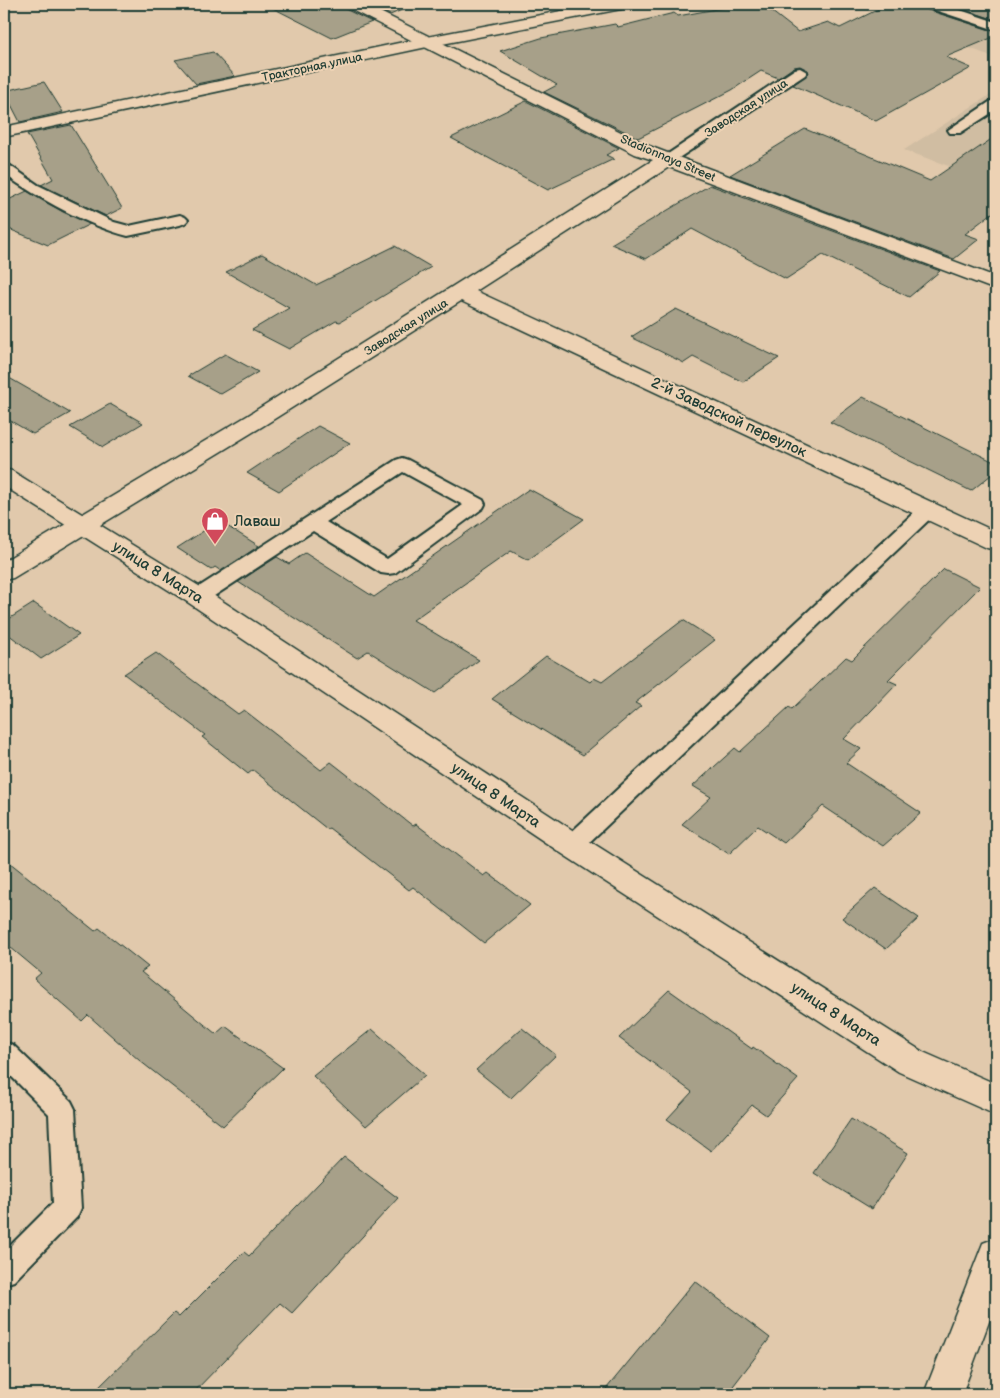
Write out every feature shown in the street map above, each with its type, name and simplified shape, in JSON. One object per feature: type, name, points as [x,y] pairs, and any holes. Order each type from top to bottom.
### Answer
[{"type":"street","name":"Stadionnaya Street","points":[[352,4],[666,160],[996,284]]},
{"type":"street","name":"Тракторная улица","points":[[4,132],[427,42],[621,4]]},
{"type":"street","name":"Заводская улица","points":[[4,572],[84,526],[462,292],[666,160]]},
{"type":"street","name":"2-й Заводской переулок","points":[[462,292],[996,542]]},
{"type":"street","name":"улица 8 Марта","points":[[4,476],[198,597],[572,845],[911,1062],[996,1100]]},
{"type":"street","points":[[942,1394],[996,1255]]},
{"type":"lane","points":[[930,4],[996,26]]},
{"type":"lane","name":"Заводская улица","points":[[666,160],[800,72]]},
{"type":"lane","points":[[955,130],[996,104]]},
{"type":"lane","points":[[4,168],[33,188],[109,225],[128,231],[180,220]]},
{"type":"lane","points":[[198,597],[402,464],[476,504],[388,568],[314,523]]},
{"type":"lane","points":[[572,845],[928,510]]},
{"type":"lane","points":[[4,1053],[62,1110],[67,1208],[4,1271]]},
{"type":"shaded area","points":[[866,4],[996,4],[996,58],[927,32]]},
{"type":"shaded area","points":[[996,91],[996,183],[904,150]]},
{"type":"building","points":[[265,4],[342,4],[345,9],[372,22],[332,38]]},
{"type":"building","points":[[368,4],[414,4],[414,5],[390,15]]},
{"type":"building","points":[[744,4],[762,4],[798,32],[828,22],[840,28],[889,4],[922,4],[925,9],[996,32],[996,36],[946,57],[971,68],[876,121],[793,85],[809,73],[808,70],[800,66],[794,67],[778,78],[761,71],[732,90],[638,138],[544,92],[557,85],[500,51],[541,38],[615,24],[618,27],[674,13],[678,16]]},
{"type":"building","points":[[947,4],[996,4],[996,20]]},
{"type":"building","points":[[213,52],[235,76],[196,84],[175,60]]},
{"type":"building","points":[[44,82],[63,112],[20,122],[4,91]]},
{"type":"building","points":[[526,101],[619,148],[606,155],[614,159],[548,190],[451,138]]},
{"type":"building","points":[[71,125],[122,208],[106,216],[41,185],[53,179],[27,134]]},
{"type":"building","points":[[805,129],[930,181],[996,136],[996,210],[965,234],[979,239],[954,259],[730,175]]},
{"type":"building","points":[[710,185],[940,271],[909,297],[823,255],[786,279],[692,229],[646,259],[611,244]]},
{"type":"building","points":[[27,191],[63,212],[90,224],[48,245],[4,227],[4,202]]},
{"type":"building","points":[[395,246],[431,267],[340,322],[336,321],[289,349],[252,330],[289,308],[226,272],[262,254],[316,285]]},
{"type":"building","points":[[676,309],[779,358],[743,382],[693,357],[684,363],[631,337]]},
{"type":"building","points":[[225,354],[258,372],[221,394],[188,376]]},
{"type":"building","points":[[4,375],[70,413],[33,434],[4,417]]},
{"type":"building","points":[[863,397],[996,463],[996,471],[971,491],[830,422]]},
{"type":"building","points":[[110,404],[143,423],[103,447],[70,427]]},
{"type":"building","points":[[318,426],[350,443],[279,491],[247,473]]},
{"type":"building","points":[[529,489],[584,519],[528,560],[511,551],[413,620],[479,660],[435,693],[368,651],[357,658],[238,582],[277,557],[289,564],[305,553],[374,597]]},
{"type":"building","name":"Лаваш","points":[[219,521],[259,546],[221,571],[215,567],[211,570],[177,548]]},
{"type":"building","points":[[944,569],[980,587],[888,680],[897,684],[844,739],[861,749],[846,763],[921,813],[883,846],[823,806],[784,843],[758,826],[729,854],[682,824],[711,797],[693,786],[735,748],[740,752],[789,707],[792,709],[846,657],[852,660]]},
{"type":"building","points":[[34,603],[79,635],[41,659],[4,631],[4,622]]},
{"type":"building","points":[[683,620],[715,640],[635,703],[641,706],[583,755],[492,699],[546,656],[590,682],[594,678],[602,682]]},
{"type":"building","points":[[156,653],[238,714],[244,710],[321,770],[331,762],[413,826],[416,824],[484,876],[488,873],[530,905],[484,943],[413,887],[409,890],[329,828],[327,829],[253,770],[248,774],[202,737],[205,735],[124,674]]},
{"type":"building","points":[[4,858],[95,931],[99,928],[148,967],[141,972],[216,1034],[225,1026],[283,1068],[223,1126],[140,1061],[88,1015],[82,1021],[34,979],[41,973],[4,942]]},
{"type":"building","points":[[875,888],[919,918],[886,949],[842,918]]},
{"type":"building","points":[[669,990],[798,1079],[766,1115],[752,1105],[711,1151],[667,1119],[692,1092],[619,1038]]},
{"type":"building","points":[[522,1028],[556,1055],[511,1098],[476,1070]]},
{"type":"building","points":[[372,1029],[425,1075],[366,1126],[313,1076]]},
{"type":"building","points":[[851,1119],[908,1153],[872,1209],[814,1173]]},
{"type":"building","points":[[344,1157],[398,1198],[292,1313],[280,1303],[192,1394],[92,1394],[174,1313],[179,1317],[244,1252],[249,1256]]},
{"type":"building","points":[[695,1281],[770,1338],[727,1394],[602,1394]]},
{"type":"place","name":"Лаваш","points":[[215,545]]}]
